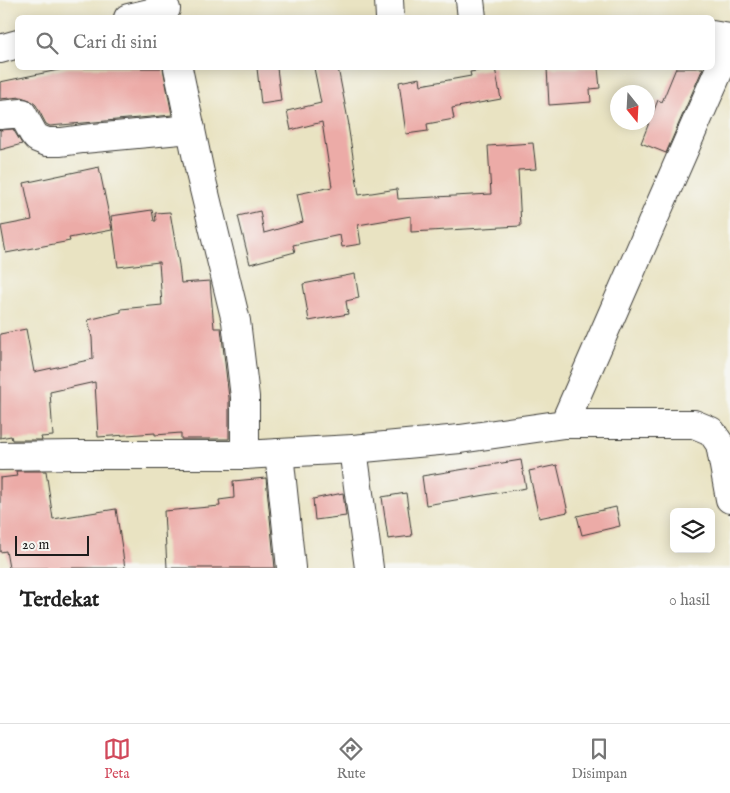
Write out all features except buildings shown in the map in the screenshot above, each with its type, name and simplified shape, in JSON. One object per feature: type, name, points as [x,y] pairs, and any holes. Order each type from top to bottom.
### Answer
[{"type":"street","points":[[389,0],[390,15]]},
{"type":"street","points":[[470,0],[472,15]]},
{"type":"street","points":[[141,15],[167,9]]},
{"type":"street","points":[[715,36],[730,38]]},
{"type":"street","points":[[0,49],[15,45]]},
{"type":"street","points":[[564,424],[730,45]]},
{"type":"street","points":[[178,70],[200,173],[236,321],[245,397],[246,455]]},
{"type":"street","points":[[0,115],[22,113],[33,133],[38,138],[47,142],[191,129]]},
{"type":"street","points":[[0,456],[246,455],[353,449],[460,439],[564,424],[694,424],[711,431],[720,444],[730,499]]},
{"type":"street","points":[[353,449],[369,568]]},
{"type":"street","points":[[279,453],[291,568]]}]
